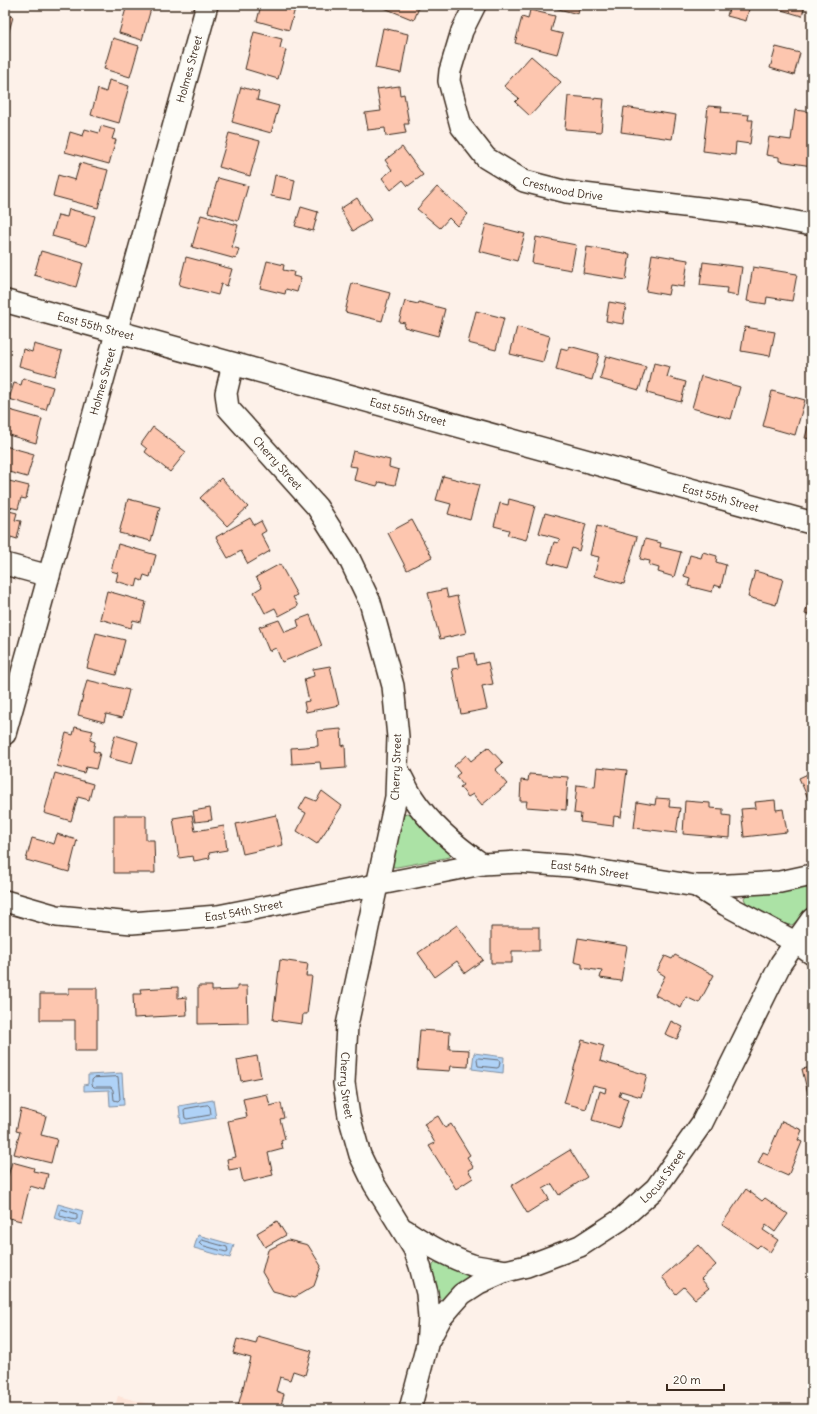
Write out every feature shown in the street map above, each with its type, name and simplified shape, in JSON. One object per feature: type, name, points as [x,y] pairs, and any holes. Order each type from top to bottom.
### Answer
[{"type":"main road","name":"East 55th Street","points":[[5,300],[812,523]]},
{"type":"street","name":"Holmes Street","points":[[5,734],[207,5]]},
{"type":"street","name":"Crestwood Drive","points":[[475,5],[462,31],[450,71],[449,81],[461,126],[486,158],[524,181],[567,192],[760,215],[812,225]]},
{"type":"street","name":"Cherry Street","points":[[233,364],[226,393],[228,408],[317,507],[348,556],[370,602],[393,686],[398,737],[396,797],[347,1025],[344,1083],[348,1116],[360,1155],[374,1184],[414,1249],[427,1293],[429,1318],[428,1345],[410,1409]]},
{"type":"street","points":[[5,564],[49,576]]},
{"type":"street","points":[[398,770],[413,797],[429,819],[467,854],[482,864]]},
{"type":"street","name":"East 54th Street","points":[[5,901],[57,916],[132,923],[218,916],[482,864],[519,862],[570,866],[696,886],[780,882],[812,875]]},
{"type":"street","name":"East 54th Street","points":[[696,886],[726,905],[795,942],[812,954]]},
{"type":"street","name":"Locust Street","points":[[428,1345],[441,1318],[462,1294],[479,1283],[506,1272],[527,1266],[580,1246],[620,1220],[656,1188],[702,1123],[781,963],[812,919]]},
{"type":"street","name":"Cherry Street","points":[[401,1227],[426,1245],[450,1257],[474,1265],[506,1272]]},
{"type":"shaded area","points":[[118,1396],[168,1409],[114,1409]]},
{"type":"green space","points":[[406,813],[411,814],[422,827],[451,853],[450,857],[392,867],[400,828]]},
{"type":"green space","points":[[812,883],[812,902],[798,920],[792,925],[784,924],[746,903],[744,898],[747,894]]},
{"type":"green space","points":[[435,1263],[465,1272],[468,1275],[467,1280],[442,1300],[438,1294],[433,1278],[433,1265]]},
{"type":"water","points":[[474,1053],[504,1057],[503,1073],[472,1069]]},
{"type":"water","points":[[122,1073],[124,1105],[110,1106],[109,1090],[84,1091],[84,1085],[88,1084],[88,1075]]},
{"type":"water","points":[[213,1100],[216,1118],[181,1124],[179,1106]]},
{"type":"water","points":[[58,1204],[83,1211],[80,1225],[54,1218]]},
{"type":"water","points":[[198,1235],[234,1245],[230,1258],[194,1248]]},
{"type":"building","points":[[127,5],[152,5],[142,40],[119,33]]},
{"type":"building","points":[[261,5],[296,5],[289,30],[257,21]]},
{"type":"building","points":[[377,5],[420,5],[414,20]]},
{"type":"building","points":[[543,5],[580,5],[578,14]]},
{"type":"building","points":[[730,5],[750,5],[746,21],[727,16]]},
{"type":"building","points":[[772,5],[805,5],[802,16],[771,7]]},
{"type":"building","points":[[530,10],[555,16],[551,31],[563,34],[557,54],[515,43],[522,17],[528,19]]},
{"type":"building","points":[[5,14],[13,17],[6,42],[5,42]]},
{"type":"building","points":[[383,28],[408,34],[401,73],[375,68]]},
{"type":"building","points":[[254,32],[282,39],[280,48],[286,50],[278,79],[245,69]]},
{"type":"building","points":[[113,38],[139,46],[130,77],[104,69]]},
{"type":"building","points":[[776,47],[800,53],[794,75],[770,68]]},
{"type":"building","points":[[531,56],[561,82],[530,116],[515,102],[519,98],[504,86]]},
{"type":"building","points":[[109,80],[129,86],[119,123],[91,115],[98,89],[106,92]]},
{"type":"building","points":[[399,86],[400,95],[404,94],[409,124],[404,124],[406,133],[386,136],[385,128],[368,130],[365,113],[381,111],[377,89]]},
{"type":"building","points":[[241,87],[259,92],[257,100],[279,106],[271,133],[232,122]]},
{"type":"building","points":[[568,96],[604,99],[601,132],[565,129]]},
{"type":"building","points":[[708,106],[722,107],[721,112],[749,115],[748,120],[753,120],[750,144],[736,142],[735,155],[703,151]]},
{"type":"building","points":[[624,107],[676,115],[672,139],[621,132]]},
{"type":"building","points":[[795,110],[812,112],[812,166],[779,161],[779,157],[766,155],[769,137],[791,140]]},
{"type":"building","points":[[101,126],[115,130],[112,139],[116,140],[109,164],[65,152],[70,132],[83,136],[85,129],[99,133]]},
{"type":"building","points":[[229,133],[260,141],[250,176],[219,167]]},
{"type":"building","points":[[402,147],[423,175],[408,186],[403,180],[391,190],[382,178],[392,170],[385,160]]},
{"type":"building","points":[[80,163],[108,170],[98,208],[53,196],[58,175],[75,180]]},
{"type":"building","points":[[275,175],[295,180],[291,200],[271,196]]},
{"type":"building","points":[[218,178],[248,186],[238,221],[208,212]]},
{"type":"building","points":[[437,187],[468,214],[457,226],[449,218],[440,228],[417,209]]},
{"type":"building","points":[[357,198],[371,220],[353,231],[340,209]]},
{"type":"building","points":[[301,207],[318,212],[313,231],[295,226]]},
{"type":"building","points":[[69,209],[95,216],[87,246],[52,236],[58,215],[67,217]]},
{"type":"building","points":[[201,215],[238,225],[232,247],[239,249],[236,259],[192,247]]},
{"type":"building","points":[[486,224],[525,234],[517,261],[479,251]]},
{"type":"building","points":[[536,237],[576,245],[571,270],[532,263]]},
{"type":"building","points":[[587,247],[630,254],[626,280],[583,273]]},
{"type":"building","points":[[41,251],[83,263],[76,287],[34,275]]},
{"type":"building","points":[[652,254],[688,260],[684,287],[670,285],[668,295],[646,291]]},
{"type":"building","points":[[186,257],[232,269],[227,286],[221,284],[218,295],[179,285]]},
{"type":"building","points":[[267,261],[284,265],[283,270],[294,272],[293,276],[301,278],[297,292],[286,289],[285,294],[260,288]]},
{"type":"building","points":[[703,262],[742,267],[738,296],[726,294],[727,288],[700,285]]},
{"type":"building","points":[[753,267],[797,274],[792,301],[767,297],[766,304],[747,301]]},
{"type":"building","points":[[352,283],[390,293],[382,321],[345,312]]},
{"type":"building","points":[[405,301],[418,304],[419,302],[445,309],[438,336],[404,327],[405,323],[399,322]]},
{"type":"building","points":[[609,302],[626,305],[623,324],[606,321]]},
{"type":"building","points":[[476,311],[504,318],[496,350],[468,343]]},
{"type":"building","points":[[517,327],[550,336],[543,362],[510,354]]},
{"type":"building","points":[[745,327],[775,332],[770,356],[741,351]]},
{"type":"building","points":[[34,344],[62,352],[55,376],[19,366],[23,349],[32,352]]},
{"type":"building","points":[[569,346],[599,354],[592,380],[556,370],[561,348],[569,350]]},
{"type":"building","points":[[606,356],[646,367],[639,390],[600,379]]},
{"type":"building","points":[[654,363],[670,367],[667,377],[686,382],[681,402],[647,393]]},
{"type":"building","points":[[701,376],[740,387],[731,419],[692,408]]},
{"type":"building","points":[[23,378],[53,387],[46,410],[9,399],[14,383],[21,385]]},
{"type":"building","points":[[772,391],[805,400],[795,435],[763,426]]},
{"type":"building","points":[[6,409],[42,419],[36,443],[5,434]]},
{"type":"building","points":[[812,412],[812,439],[805,438]]},
{"type":"building","points":[[153,427],[186,452],[170,472],[145,452],[147,449],[141,444]]},
{"type":"building","points":[[5,446],[34,454],[27,477],[5,471]]},
{"type":"building","points":[[353,451],[390,460],[389,467],[399,470],[395,485],[379,482],[377,486],[354,480],[357,467],[349,466]]},
{"type":"building","points":[[443,476],[479,485],[470,520],[448,514],[451,504],[436,500]]},
{"type":"building","points":[[221,478],[248,507],[227,526],[200,498]]},
{"type":"building","points":[[5,480],[29,486],[26,499],[21,498],[18,509],[5,506]]},
{"type":"building","points":[[128,499],[160,507],[151,541],[119,533]]},
{"type":"building","points":[[509,499],[535,506],[526,540],[507,535],[509,530],[494,526],[500,503],[508,505]]},
{"type":"building","points":[[5,510],[17,513],[15,520],[21,521],[17,539],[11,537],[9,545],[5,544]]},
{"type":"building","points":[[545,513],[586,524],[579,551],[572,548],[566,568],[548,563],[554,542],[558,543],[560,539],[539,533]]},
{"type":"building","points":[[250,518],[254,525],[261,521],[266,531],[261,534],[270,551],[248,564],[241,551],[228,558],[216,537]]},
{"type":"building","points":[[412,520],[432,557],[407,570],[388,533]]},
{"type":"building","points":[[597,526],[637,537],[624,584],[594,576],[599,557],[590,555]]},
{"type":"building","points":[[645,539],[661,543],[660,547],[681,552],[674,577],[658,572],[659,568],[649,565],[650,561],[640,559]]},
{"type":"building","points":[[118,544],[156,555],[150,577],[144,575],[142,581],[138,579],[136,587],[116,581],[118,573],[111,571]]},
{"type":"building","points":[[703,552],[717,556],[716,562],[726,565],[721,587],[714,585],[712,592],[688,586],[690,578],[684,576],[690,555],[701,558]]},
{"type":"building","points":[[280,564],[297,595],[293,597],[298,606],[279,616],[275,608],[265,613],[254,592],[262,587],[256,577]]},
{"type":"building","points":[[755,571],[783,579],[776,605],[748,597]]},
{"type":"building","points":[[446,589],[448,598],[457,596],[466,633],[440,639],[428,593]]},
{"type":"building","points":[[812,589],[812,616],[805,614]]},
{"type":"building","points":[[107,591],[146,602],[141,622],[133,620],[131,628],[100,619]]},
{"type":"building","points":[[310,615],[322,646],[282,662],[276,648],[269,651],[259,627],[279,620],[285,632],[299,627],[297,620]]},
{"type":"building","points":[[96,633],[125,640],[116,675],[87,668]]},
{"type":"building","points":[[474,653],[476,665],[488,662],[493,684],[482,686],[487,709],[461,714],[452,669],[459,668],[457,656]]},
{"type":"building","points":[[330,666],[339,705],[306,712],[304,702],[309,701],[304,679],[314,676],[313,669]]},
{"type":"building","points":[[87,680],[129,690],[122,718],[106,714],[104,722],[78,715]]},
{"type":"building","points":[[75,727],[93,731],[90,740],[95,742],[93,751],[100,753],[96,769],[86,767],[84,773],[57,766],[66,733],[73,735]]},
{"type":"building","points":[[341,729],[342,746],[345,745],[346,768],[321,770],[320,762],[292,764],[291,748],[318,746],[317,731]]},
{"type":"building","points":[[115,735],[138,742],[132,764],[109,758]]},
{"type":"building","points":[[488,747],[503,763],[495,770],[507,784],[482,805],[473,794],[468,797],[460,787],[463,785],[456,776],[460,773],[454,766],[466,755],[471,761]]},
{"type":"building","points":[[597,767],[627,770],[621,817],[614,816],[613,826],[580,822],[581,814],[574,813],[577,785],[595,787]]},
{"type":"building","points":[[812,772],[812,807],[799,778]]},
{"type":"building","points":[[55,773],[93,784],[89,800],[78,797],[71,821],[44,813]]},
{"type":"building","points":[[529,774],[568,777],[566,810],[526,807],[527,801],[520,801],[521,780],[528,781]]},
{"type":"building","points":[[322,791],[342,806],[317,844],[297,831],[306,813],[299,809],[306,797],[316,801]]},
{"type":"building","points":[[656,798],[670,799],[669,807],[680,808],[676,833],[634,828],[637,802],[655,805]]},
{"type":"building","points":[[775,800],[776,810],[783,809],[787,832],[744,837],[741,809],[756,808],[755,802]]},
{"type":"building","points":[[685,801],[710,803],[710,808],[723,809],[723,815],[731,816],[730,838],[683,834]]},
{"type":"building","points":[[210,808],[212,820],[195,822],[193,811]]},
{"type":"building","points":[[114,815],[146,815],[146,840],[154,840],[155,873],[114,873]]},
{"type":"building","points":[[192,815],[195,831],[224,826],[227,850],[209,853],[210,858],[194,861],[193,856],[179,858],[173,818]]},
{"type":"building","points":[[276,815],[283,845],[243,854],[236,824]]},
{"type":"building","points":[[57,834],[77,840],[69,872],[26,860],[32,838],[54,844]]},
{"type":"building","points":[[457,925],[483,960],[465,973],[457,961],[435,977],[418,953]]},
{"type":"building","points":[[491,927],[539,927],[539,951],[512,951],[512,963],[491,963]]},
{"type":"building","points":[[578,938],[627,946],[621,981],[600,978],[602,971],[582,968],[582,964],[574,962]]},
{"type":"building","points":[[675,955],[714,975],[699,1003],[686,997],[681,1008],[655,995],[665,976],[657,971],[665,956],[672,959]]},
{"type":"building","points":[[280,960],[308,964],[306,976],[312,976],[307,1014],[303,1014],[302,1024],[273,1020]]},
{"type":"building","points":[[198,986],[212,986],[212,991],[237,990],[237,986],[247,986],[248,1023],[198,1024]]},
{"type":"building","points":[[178,987],[178,998],[186,997],[187,1015],[134,1018],[133,994],[141,994],[140,989]]},
{"type":"building","points":[[69,988],[97,988],[97,1051],[75,1051],[75,1020],[40,1020],[40,994],[69,994]]},
{"type":"building","points":[[671,1021],[683,1027],[677,1039],[665,1034]]},
{"type":"building","points":[[420,1030],[450,1032],[449,1049],[469,1050],[468,1067],[451,1066],[450,1071],[417,1069]]},
{"type":"building","points":[[582,1040],[604,1046],[600,1061],[647,1075],[641,1097],[621,1091],[619,1096],[628,1099],[619,1128],[592,1120],[600,1091],[605,1093],[606,1088],[593,1085],[586,1109],[564,1103]]},
{"type":"building","points":[[257,1056],[261,1077],[241,1081],[237,1060]]},
{"type":"building","points":[[812,1067],[812,1097],[809,1098],[802,1069]]},
{"type":"building","points":[[267,1094],[270,1106],[281,1103],[284,1118],[280,1119],[285,1139],[281,1141],[283,1149],[268,1153],[273,1175],[243,1182],[240,1168],[229,1170],[227,1159],[236,1157],[228,1121],[247,1117],[243,1099]]},
{"type":"building","points":[[21,1109],[46,1116],[41,1135],[57,1139],[51,1163],[14,1154],[20,1132],[16,1131]]},
{"type":"building","points":[[438,1116],[445,1128],[451,1124],[470,1155],[467,1157],[473,1167],[468,1170],[473,1178],[456,1189],[429,1146],[435,1143],[424,1124]]},
{"type":"building","points":[[782,1121],[802,1130],[798,1140],[802,1142],[788,1176],[758,1163],[763,1152],[768,1154]]},
{"type":"building","points":[[570,1150],[587,1177],[559,1195],[552,1184],[543,1189],[549,1199],[527,1213],[511,1186]]},
{"type":"building","points":[[12,1162],[34,1168],[33,1171],[48,1174],[44,1190],[30,1186],[21,1221],[5,1217],[5,1175],[8,1176]]},
{"type":"building","points":[[746,1189],[762,1201],[765,1198],[788,1214],[775,1232],[766,1225],[763,1230],[778,1240],[770,1252],[760,1245],[757,1248],[722,1224]]},
{"type":"building","points":[[277,1221],[286,1235],[265,1247],[257,1233]]},
{"type":"building","points":[[288,1240],[308,1245],[321,1266],[314,1286],[295,1297],[273,1291],[262,1272],[268,1250]]},
{"type":"building","points":[[698,1245],[716,1265],[701,1279],[709,1288],[695,1299],[684,1287],[676,1294],[662,1277]]},
{"type":"building","points":[[258,1336],[312,1351],[305,1375],[293,1371],[290,1380],[280,1377],[276,1391],[284,1394],[280,1409],[247,1409],[238,1406],[251,1358],[233,1353],[237,1339],[256,1344]]}]
